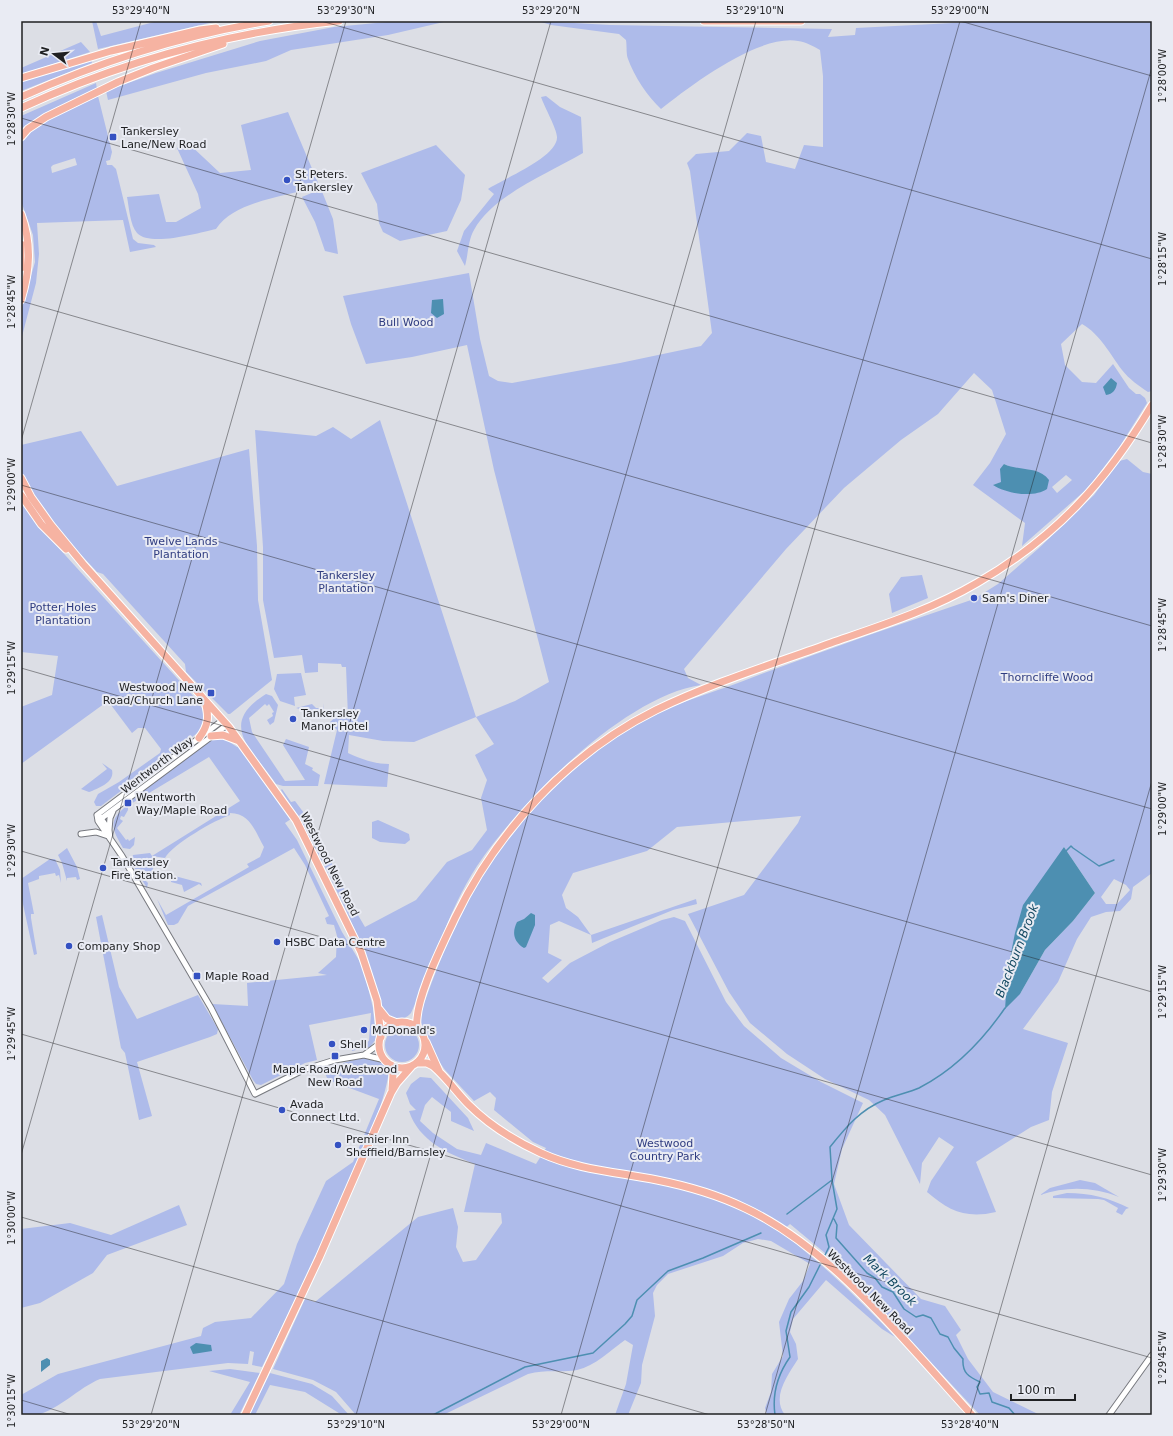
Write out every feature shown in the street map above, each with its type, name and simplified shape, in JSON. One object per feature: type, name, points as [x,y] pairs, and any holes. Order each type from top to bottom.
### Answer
[{"type":"highway","points":[[21,97],[105,64],[141,52],[235,27],[269,21]]},
{"type":"highway","points":[[21,108],[110,73],[190,48],[242,36],[339,21]]},
{"type":"highway","points":[[704,21],[801,21]]},
{"type":"highway","points":[[21,78],[111,50],[200,30],[235,27]]},
{"type":"highway","points":[[21,137],[28,129],[46,117],[118,82],[242,36]]},
{"type":"highway","points":[[21,214],[27,232],[30,252],[29,270],[21,300]]},
{"type":"highway","points":[[21,244],[21,268]]},
{"type":"highway","points":[[245,1415],[316,1265],[391,1093],[397,1083],[424,1052],[425,1039],[417,1027],[418,1007],[444,943],[463,902],[484,867],[512,828],[559,778],[594,749],[655,711],[720,683],[926,608],[975,584],[1001,568],[1026,551],[1049,532],[1100,482],[1133,436],[1152,405]]},
{"type":"highway","name":"Westwood New Road","points":[[21,478],[40,511],[82,564],[225,722],[296,820],[361,952],[378,1008],[380,1041]]},
{"type":"highway","name":"Westwood New Road","points":[[21,495],[51,536],[82,564]]},
{"type":"highway","points":[[199,738],[208,724],[208,714],[204,699]]},
{"type":"highway","points":[[211,736],[223,735],[240,741]]},
{"type":"highway","points":[[391,1093],[393,1074],[380,1041],[387,1028],[400,1022],[418,1007]]},
{"type":"highway","points":[[378,1008],[386,1019],[417,1027]]},
{"type":"highway","name":"Westwood New Road","points":[[425,1039],[439,1071]]},
{"type":"highway","points":[[388,1062],[398,1067],[415,1064]]},
{"type":"highway","name":"Westwood New Road","points":[[415,1064],[430,1064],[439,1071],[452,1087],[481,1116],[502,1132],[540,1152],[561,1161],[596,1170],[656,1179],[718,1197],[744,1207],[782,1228],[840,1275],[972,1415]]},
{"type":"street","name":"Wentworth Way","points":[[99,818],[211,736],[225,722]]},
{"type":"street","name":"Wentworth Way","points":[[99,818],[199,738],[225,722]]},
{"type":"street","points":[[110,838],[110,818],[114,808]]},
{"type":"street","points":[[99,818],[109,830]]},
{"type":"street","points":[[99,818],[211,1008],[255,1094],[303,1070],[335,1060],[364,1054],[380,1041]]},
{"type":"street","points":[[81,834],[96,832],[110,838]]},
{"type":"street","points":[[364,1054],[388,1062]]},
{"type":"street","points":[[1109,1415],[1152,1355]]},
{"type":"green space","points":[[92,21],[96,21],[101,36],[158,21],[218,21],[98,49]]},
{"type":"green space","points":[[397,21],[448,21],[388,35],[291,50],[266,61],[206,73],[108,100],[106,91],[156,73],[260,41],[334,27]]},
{"type":"green space","name":"Bull Wood","points":[[538,21],[610,25],[832,29],[828,37],[855,35],[856,28],[992,21],[1152,21],[1152,391],[1148,392],[1128,376],[1094,333],[1082,324],[1061,344],[1065,365],[1082,382],[1096,383],[1113,364],[1129,388],[1136,394],[1140,394],[1145,398],[1147,403],[1120,446],[1088,488],[1022,546],[1025,523],[973,485],[990,463],[1006,434],[992,390],[974,373],[938,414],[901,440],[844,488],[786,549],[684,669],[688,678],[701,685],[671,693],[639,709],[607,730],[546,784],[519,813],[477,866],[466,884],[457,901],[411,1013],[403,1019],[393,1019],[387,1015],[384,1010],[361,944],[334,885],[314,846],[281,790],[282,789],[291,802],[295,801],[315,828],[351,903],[365,927],[416,900],[447,862],[472,850],[487,830],[481,798],[487,780],[475,755],[494,744],[476,717],[515,701],[549,682],[494,470],[467,345],[412,357],[366,364],[351,324],[343,296],[469,273],[480,339],[489,376],[498,381],[512,383],[701,346],[712,333],[690,171],[687,163],[696,154],[729,151],[747,133],[761,136],[766,162],[795,169],[804,145],[823,147],[823,76],[820,50],[809,44],[798,41],[782,41],[764,45],[745,53],[707,75],[661,109],[651,99],[638,79],[627,57],[626,40],[619,34],[551,25]],"holes":[[[1004,464],[1012,468],[1030,470],[1002,482]],[[1066,475],[1072,480],[1057,493],[1052,487]]]},
{"type":"green space","points":[[81,42],[90,52],[28,72],[21,76],[21,68]]},
{"type":"green space","points":[[91,59],[92,63],[21,91],[21,81]]},
{"type":"green space","points":[[96,83],[97,89],[21,134],[21,116]]},
{"type":"green space","points":[[98,96],[112,152],[110,160],[106,161],[107,165],[112,165],[116,169],[133,239],[138,243],[154,245],[156,247],[130,252],[123,220],[37,223],[39,254],[36,283],[21,340],[21,311],[35,262],[33,235],[21,201],[21,143],[31,130],[60,112],[64,112]],"holes":[[[75,158],[77,165],[52,173],[51,167],[53,165]]]},
{"type":"green space","points":[[546,96],[560,107],[581,117],[583,153],[523,186],[494,206],[483,217],[472,234],[465,266],[457,251],[464,231],[494,194],[488,189],[540,160],[555,145],[557,137],[556,133],[541,97]]},
{"type":"green space","points":[[288,112],[319,185],[249,205],[236,211],[225,219],[216,229],[187,236],[163,239],[143,237],[137,233],[131,221],[127,197],[159,194],[166,222],[176,222],[201,208],[198,194],[177,148],[187,142],[220,173],[251,170],[241,125]]},
{"type":"green space","points":[[436,145],[465,175],[461,200],[447,231],[400,241],[383,232],[379,223],[377,204],[361,173]]},
{"type":"green space","points":[[321,189],[333,219],[338,254],[325,251],[315,222],[302,197]]},
{"type":"green space","name":"Tankersley Plantation","points":[[380,420],[476,717],[414,742],[383,741],[349,735],[348,753],[368,761],[389,764],[387,787],[324,784],[337,730],[330,722],[338,715],[348,717],[346,667],[342,667],[341,664],[318,663],[318,672],[305,673],[302,655],[274,658],[263,600],[263,547],[255,430],[316,436],[333,427],[351,439]]},
{"type":"green space","name":"Twelve Lands Plantation","points":[[81,431],[117,486],[249,449],[257,546],[258,600],[272,680],[230,714],[228,714],[186,672],[185,664],[103,574],[97,572],[48,519],[21,475],[21,445]]},
{"type":"green space","points":[[1127,459],[1143,472],[1152,474],[1152,873],[1133,887],[1131,899],[1120,911],[1106,912],[1091,917],[1077,939],[1058,982],[1023,1029],[1068,1043],[1052,1092],[1049,1120],[1031,1127],[976,1162],[996,1212],[985,1214],[967,1214],[951,1209],[935,1199],[927,1192],[931,1181],[954,1147],[939,1137],[922,1163],[920,1184],[885,1115],[869,1100],[825,1079],[787,1054],[750,1023],[729,992],[688,914],[744,895],[798,823],[801,816],[677,827],[647,851],[573,873],[562,895],[566,908],[578,917],[591,935],[559,921],[550,925],[548,953],[562,960],[542,978],[548,983],[570,963],[610,942],[662,920],[674,917],[685,921],[726,1002],[744,1026],[781,1058],[821,1082],[863,1103],[842,1149],[834,1184],[849,1225],[921,1299],[945,1306],[961,1330],[956,1335],[968,1359],[993,1392],[1040,1415],[980,1415],[843,1268],[790,1224],[781,1232],[840,1282],[895,1337],[882,1329],[826,1280],[793,1319],[790,1332],[796,1344],[798,1359],[782,1386],[780,1394],[781,1408],[785,1415],[767,1415],[765,1408],[771,1392],[772,1374],[783,1356],[779,1322],[789,1299],[803,1281],[810,1264],[771,1241],[758,1239],[743,1243],[723,1256],[668,1274],[657,1285],[653,1293],[655,1316],[642,1365],[641,1383],[628,1415],[615,1415],[626,1384],[633,1345],[625,1340],[584,1368],[571,1371],[528,1374],[443,1415],[356,1415],[336,1392],[313,1380],[273,1369],[305,1299],[315,1302],[418,1217],[453,1208],[458,1227],[456,1247],[463,1262],[476,1260],[502,1223],[501,1213],[464,1212],[475,1164],[435,1145],[420,1130],[409,1111],[416,1110],[410,1104],[406,1093],[411,1084],[420,1077],[431,1078],[468,1118],[474,1131],[451,1121],[451,1112],[432,1097],[425,1105],[420,1121],[433,1133],[457,1149],[481,1155],[486,1143],[536,1164],[546,1148],[533,1142],[494,1110],[496,1098],[490,1092],[474,1101],[445,1070],[436,1057],[419,1018],[431,983],[460,915],[494,858],[532,810],[577,767],[601,748],[626,731],[661,711],[826,650],[974,599],[998,584],[1039,548],[1094,495],[1119,461]],"holes":[[[1064,847],[1095,893],[1073,921],[1045,950],[1020,994]],[[1114,879],[1126,885],[1130,890],[1117,904],[1106,904],[1101,897]]]},
{"type":"green space","name":"Potter Holes Plantation","points":[[21,501],[46,534],[196,699],[204,714],[200,731],[101,806],[96,806],[94,802],[98,794],[119,782],[160,753],[161,749],[145,728],[138,728],[132,733],[108,701],[21,764],[21,707],[52,695],[58,656],[21,652]]},
{"type":"green space","points":[[922,575],[928,598],[892,613],[889,594],[901,577]]},
{"type":"green space","points":[[301,673],[306,695],[294,697],[295,706],[280,701],[274,689],[277,674]]},
{"type":"green space","points":[[266,694],[272,696],[278,705],[274,722],[270,725],[267,720],[273,716],[272,713],[274,712],[269,704],[267,706],[265,704],[249,718],[252,732],[285,781],[305,780],[283,745],[286,739],[309,747],[305,764],[313,768],[312,770],[320,775],[318,786],[283,786],[276,784],[250,749],[244,738],[241,727],[243,716],[251,705]]},
{"type":"green space","points":[[324,703],[323,711],[319,714],[296,708],[312,704],[316,708],[323,708]]},
{"type":"green space","points":[[211,736],[215,740],[225,739],[237,747],[238,746],[291,819],[285,823],[297,840],[342,932],[363,967],[373,1008],[376,1039],[370,1047],[351,1051],[356,1046],[369,1041],[371,1013],[309,1025],[317,1060],[305,1063],[261,1085],[256,1084],[212,1004],[248,1006],[247,983],[327,975],[318,973],[336,957],[337,936],[334,925],[327,924],[325,918],[329,916],[305,865],[294,848],[188,906],[178,923],[168,925],[157,899],[166,915],[249,867],[247,864],[260,857],[264,847],[258,835],[247,820],[237,814],[230,813],[230,815],[195,833],[176,846],[165,858],[152,856],[240,801],[209,757],[129,805],[129,801]]},
{"type":"green space","points":[[102,763],[112,770],[109,781],[89,792],[81,789],[107,769]]},
{"type":"green space","points":[[128,805],[128,810],[124,817],[121,816],[120,819],[123,821],[117,828],[126,840],[128,839],[129,841],[135,837],[134,845],[130,849],[123,848],[114,830],[114,820],[121,810]]},
{"type":"green space","points":[[378,820],[409,834],[410,840],[405,844],[380,842],[372,838],[372,822]]},
{"type":"green space","points":[[67,848],[77,867],[80,879],[77,880],[76,877],[67,878],[67,881],[58,855]]},
{"type":"green space","points":[[150,853],[155,860],[151,878],[144,879],[148,883],[147,888],[134,867],[130,864],[133,855]]},
{"type":"green space","points":[[50,859],[55,859],[60,870],[61,883],[59,875],[56,876],[55,873],[39,876],[39,879],[28,883],[34,914],[31,914],[31,918],[37,954],[34,955],[21,895],[21,879]]},
{"type":"green space","points":[[171,875],[201,883],[202,886],[199,884],[184,892],[182,885],[171,882]]},
{"type":"green space","points":[[696,899],[697,904],[673,910],[592,943],[591,935]]},
{"type":"green space","points":[[102,915],[119,987],[137,1019],[198,995],[218,1029],[217,1034],[210,1037],[137,1062],[152,1116],[139,1120],[125,1053],[121,1048],[96,917]]},
{"type":"green space","points":[[399,1028],[405,1028],[409,1029],[416,1035],[419,1045],[418,1052],[412,1059],[405,1062],[399,1062],[395,1061],[388,1055],[385,1048],[385,1042],[386,1038],[392,1031]]},
{"type":"green space","points":[[368,1057],[383,1063],[389,1071],[383,1098],[368,1138],[319,1248],[262,1367],[252,1365],[254,1352],[250,1351],[248,1364],[228,1363],[100,1379],[45,1412],[35,1415],[21,1415],[21,1395],[58,1374],[201,1336],[203,1328],[215,1322],[251,1318],[284,1284],[297,1244],[326,1181],[353,1162],[379,1099],[328,1080],[323,1069]]},
{"type":"green space","points":[[1080,1180],[1095,1183],[1119,1197],[1099,1191],[1080,1189],[1060,1190],[1040,1195],[1050,1188]]},
{"type":"green space","points":[[1067,1193],[1099,1197],[1114,1201],[1129,1208],[1126,1209],[1122,1215],[1116,1212],[1118,1208],[1104,1200],[1053,1198],[1053,1196]]},
{"type":"green space","points":[[179,1205],[187,1225],[107,1255],[93,1273],[40,1303],[21,1308],[21,1229],[70,1223],[111,1235]]},
{"type":"green space","points":[[230,1369],[260,1373],[239,1415],[230,1415],[250,1382],[209,1371]]},
{"type":"green space","points":[[270,1373],[312,1384],[332,1396],[349,1415],[342,1415],[305,1392],[270,1385],[255,1415],[249,1415]]},
{"type":"water","points":[[443,299],[444,314],[437,318],[431,313],[432,300]]},
{"type":"water","points":[[1111,378],[1117,383],[1117,385],[1112,393],[1106,395],[1103,387]]},
{"type":"water","points":[[1004,464],[1040,473],[1049,480],[1047,489],[1042,492],[1020,494],[1006,491],[993,485],[1001,482],[1000,469]]},
{"type":"water","points":[[1064,847],[1095,893],[1073,921],[1045,950],[1020,994],[1005,1009],[1008,968],[1015,933],[1023,905]]},
{"type":"water","points":[[531,913],[535,915],[535,925],[526,947],[524,948],[514,936],[514,929],[517,922],[524,919]]},
{"type":"water","points":[[196,1343],[211,1345],[212,1351],[193,1354],[190,1347]]},
{"type":"water","points":[[47,1358],[50,1360],[50,1365],[41,1372],[41,1361]]},
{"type":"waterway","name":"Blackburn Brook","points":[[1065,852],[1071,846],[1099,866],[1114,860]]},
{"type":"waterway","name":"Blackburn Brook","points":[[825,1255],[829,1247],[826,1235],[837,1209],[832,1180],[830,1147],[848,1126],[875,1104],[919,1088],[932,1081],[956,1063],[977,1043],[1005,1008]]},
{"type":"waterway","points":[[787,1214],[832,1180]]},
{"type":"waterway","name":"Mark Brook","points":[[834,1219],[837,1225],[836,1238],[867,1273],[875,1278],[882,1287],[893,1292],[904,1309],[916,1317],[923,1315],[931,1318],[940,1334],[948,1337],[954,1348],[963,1359],[964,1368],[967,1374],[980,1382],[977,1387],[980,1394],[989,1393],[992,1402],[1009,1408],[1015,1415]]},
{"type":"waterway","points":[[433,1415],[525,1367],[593,1353],[625,1324],[632,1316],[637,1300],[668,1271],[703,1258],[761,1233]]},
{"type":"waterway","points":[[775,1415],[774,1399],[777,1384],[782,1370],[790,1357],[786,1331],[791,1312],[809,1287],[820,1265]]},
{"type":"place","name":"Tankersley Lane/New Road","points":[[113,137]]},
{"type":"place","name":"St Peters. Tankersley","points":[[287,180]]},
{"type":"place","name":"Sam's Diner","points":[[974,598]]},
{"type":"place","name":"Westwood New Road/Church Lane","points":[[211,693]]},
{"type":"place","name":"Tankersley Manor Hotel","points":[[293,719]]},
{"type":"place","name":"Wentworth Way/Maple Road","points":[[128,803]]},
{"type":"place","name":"Tankersley Fire Station.","points":[[103,868]]},
{"type":"place","name":"HSBC Data Centre","points":[[277,942]]},
{"type":"place","name":"Company Shop","points":[[69,946]]},
{"type":"place","name":"Maple Road","points":[[197,976]]},
{"type":"place","name":"McDonald's","points":[[364,1030]]},
{"type":"place","name":"Shell","points":[[332,1044]]},
{"type":"place","name":"Maple Road/Westwood New Road","points":[[335,1056]]},
{"type":"place","name":"Avada Connect Ltd.","points":[[282,1110]]},
{"type":"place","name":"Premier Inn Sheffield/Barnsley","points":[[338,1145]]},
{"type":"park label","name":"Thorncliffe Wood","points":[[1047,677]]},
{"type":"park label","name":"Westwood Country Park","points":[[665,1149]]}]
